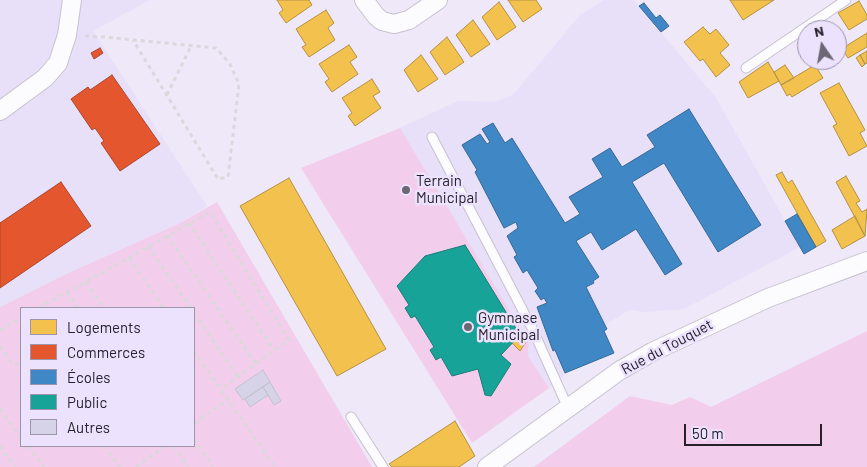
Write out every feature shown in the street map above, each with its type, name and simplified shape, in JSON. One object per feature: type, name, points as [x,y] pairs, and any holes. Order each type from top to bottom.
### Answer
[{"type":"street","points":[[0,111],[51,72],[62,56],[72,0]]},
{"type":"street","points":[[364,0],[382,21],[394,24],[408,20],[438,0]]},
{"type":"street","name":"Rue du Touquet","points":[[487,467],[619,372],[668,344],[768,298],[867,261]]},
{"type":"lane","points":[[746,68],[846,0]]},
{"type":"lane","points":[[432,137],[532,328],[568,408]]},
{"type":"lane","points":[[351,418],[383,467]]},
{"type":"path","points":[[67,35],[133,40],[216,48],[230,64],[239,84],[228,177],[218,179],[133,40]]},
{"type":"path","points":[[167,96],[191,46]]},
{"type":"path","points":[[40,307],[210,212],[289,340],[221,389]]},
{"type":"path","points":[[189,223],[274,350]]},
{"type":"path","points":[[167,235],[256,364]]},
{"type":"path","points":[[148,246],[190,307]]},
{"type":"path","points":[[129,258],[163,307]]},
{"type":"path","points":[[86,282],[103,307]]},
{"type":"path","points":[[67,292],[77,307]]},
{"type":"path","points":[[195,314],[238,377]]},
{"type":"path","points":[[0,330],[20,319]]},
{"type":"path","points":[[0,346],[12,363],[20,365]]},
{"type":"path","points":[[195,351],[275,467]]},
{"type":"path","points":[[195,423],[228,399]]},
{"type":"path","points":[[0,409],[20,436]]},
{"type":"path","points":[[195,440],[213,467]]},
{"type":"path","points":[[0,446],[16,467]]},
{"type":"path","points":[[29,447],[44,467]]},
{"type":"path","points":[[105,447],[120,467]]},
{"type":"path","points":[[136,467],[164,447]]},
{"type":"path","points":[[175,447],[188,467]]},
{"type":"shaded area","points":[[0,0],[150,0],[93,31],[207,206],[178,224],[66,274],[0,307]]},
{"type":"shaded area","points":[[604,0],[634,0],[716,98],[800,247],[684,309],[645,312],[629,310],[605,325],[607,329],[604,331],[614,353],[565,373],[549,388],[528,356],[528,337],[526,338],[400,128],[458,101],[494,102],[513,95],[580,15]]},
{"type":"shaded area","points":[[400,128],[526,338],[529,337],[528,356],[549,388],[472,443],[301,168]]},
{"type":"shaded area","points":[[217,202],[372,467],[0,467],[0,307],[66,274],[178,224]]},
{"type":"shaded area","points":[[867,331],[867,467],[534,467],[630,396],[672,405],[690,397],[711,407]]},
{"type":"building: Logements","points":[[277,0],[309,0],[312,5],[286,23],[279,13],[283,10]]},
{"type":"building: Logements","points":[[508,0],[536,0],[542,9],[523,22]]},
{"type":"building: Logements","points":[[730,0],[774,0],[743,20]]},
{"type":"building: Logements","points":[[859,1],[867,15],[867,19],[849,30],[847,20],[843,20],[838,13]]},
{"type":"building: Logements","points":[[499,2],[516,27],[497,40],[482,17]]},
{"type":"building: Logements","points":[[326,10],[334,23],[328,28],[335,40],[309,57],[302,47],[306,45],[296,29]]},
{"type":"building: Logements","points":[[473,20],[490,44],[471,57],[456,35]]},
{"type":"building: Logements","points":[[703,27],[710,34],[716,29],[729,45],[720,53],[730,65],[716,77],[703,59],[700,61],[684,42]]},
{"type":"building: Logements","points":[[867,33],[867,47],[848,58],[847,45]]},
{"type":"building: Logements","points":[[447,37],[464,62],[445,75],[430,52]]},
{"type":"building: Logements","points":[[349,45],[357,57],[350,62],[358,74],[332,92],[325,82],[329,79],[319,64]]},
{"type":"building: Logements","points":[[867,51],[867,63],[865,64],[860,55]]},
{"type":"building: Logements","points":[[421,55],[438,79],[418,92],[404,70]]},
{"type":"building: Logements","points":[[860,55],[865,64],[862,67],[856,58]]},
{"type":"building: Logements","points":[[768,62],[779,81],[748,98],[739,82]]},
{"type":"building: Logements","points":[[785,65],[794,78],[781,85],[774,72]]},
{"type":"building: Logements","points":[[806,70],[818,70],[823,78],[792,97],[790,94],[787,96],[781,85]]},
{"type":"building: Logements","points":[[372,79],[380,92],[373,96],[381,108],[355,126],[348,116],[352,113],[342,98]]},
{"type":"building: Logements","points":[[839,83],[865,130],[860,133],[867,146],[849,156],[833,126],[837,124],[820,93]]},
{"type":"building: Logements","points":[[782,172],[788,183],[792,180],[826,241],[816,247],[776,175]]},
{"type":"building: Logements","points":[[846,176],[860,201],[856,203],[862,212],[867,209],[865,236],[836,182]]},
{"type":"building: Logements","points":[[289,178],[386,349],[337,376],[240,206]]},
{"type":"building: Logements","points":[[855,216],[865,236],[842,249],[832,230]]},
{"type":"building: Logements","points":[[519,336],[526,342],[520,351],[512,343]]},
{"type":"building: Logements","points":[[455,421],[475,456],[459,467],[392,467],[389,464]]},
{"type":"building: Commerces","points":[[100,48],[103,53],[94,59],[91,53]]},
{"type":"building: Commerces","points":[[112,75],[160,144],[120,171],[101,143],[104,141],[95,128],[92,130],[71,99],[88,87],[90,90]]},
{"type":"building: Commerces","points":[[61,182],[91,226],[0,288],[0,223]]},
{"type":"building: Écoles","points":[[644,3],[656,18],[660,15],[669,26],[661,32],[639,6]]},
{"type":"building: Écoles","points":[[689,109],[761,225],[718,252],[664,163],[632,182],[682,264],[665,275],[636,229],[602,250],[591,232],[576,241],[599,277],[593,281],[594,283],[586,287],[607,329],[604,331],[614,353],[565,373],[555,350],[553,351],[537,307],[547,303],[544,298],[541,300],[535,291],[538,288],[527,270],[523,273],[514,257],[517,255],[507,236],[518,228],[516,222],[504,228],[475,172],[477,170],[462,145],[480,134],[487,144],[490,142],[482,129],[493,123],[505,143],[512,138],[565,223],[580,214],[569,197],[603,177],[592,159],[610,148],[622,167],[655,147],[647,135]]},
{"type":"building: Écoles","points":[[797,214],[816,247],[804,254],[785,221]]},
{"type":"building: Public","name":"Gymnase Municipal","points":[[465,245],[520,335],[501,355],[511,364],[491,396],[485,395],[478,369],[452,376],[441,357],[436,360],[430,350],[434,347],[415,316],[411,318],[405,308],[409,305],[397,286],[425,256]]},
{"type":"building: Autres","points":[[263,370],[270,382],[243,400],[235,389]]},
{"type":"building: Autres","points":[[270,382],[281,401],[274,405],[263,387]]},
{"type":"building: Autres","points":[[263,387],[268,395],[250,407],[245,399]]},
{"type":"place","name":"Terrain Municipal","points":[[406,190]]},
{"type":"place","name":"Gymnase Municipal","points":[[468,327]]}]
